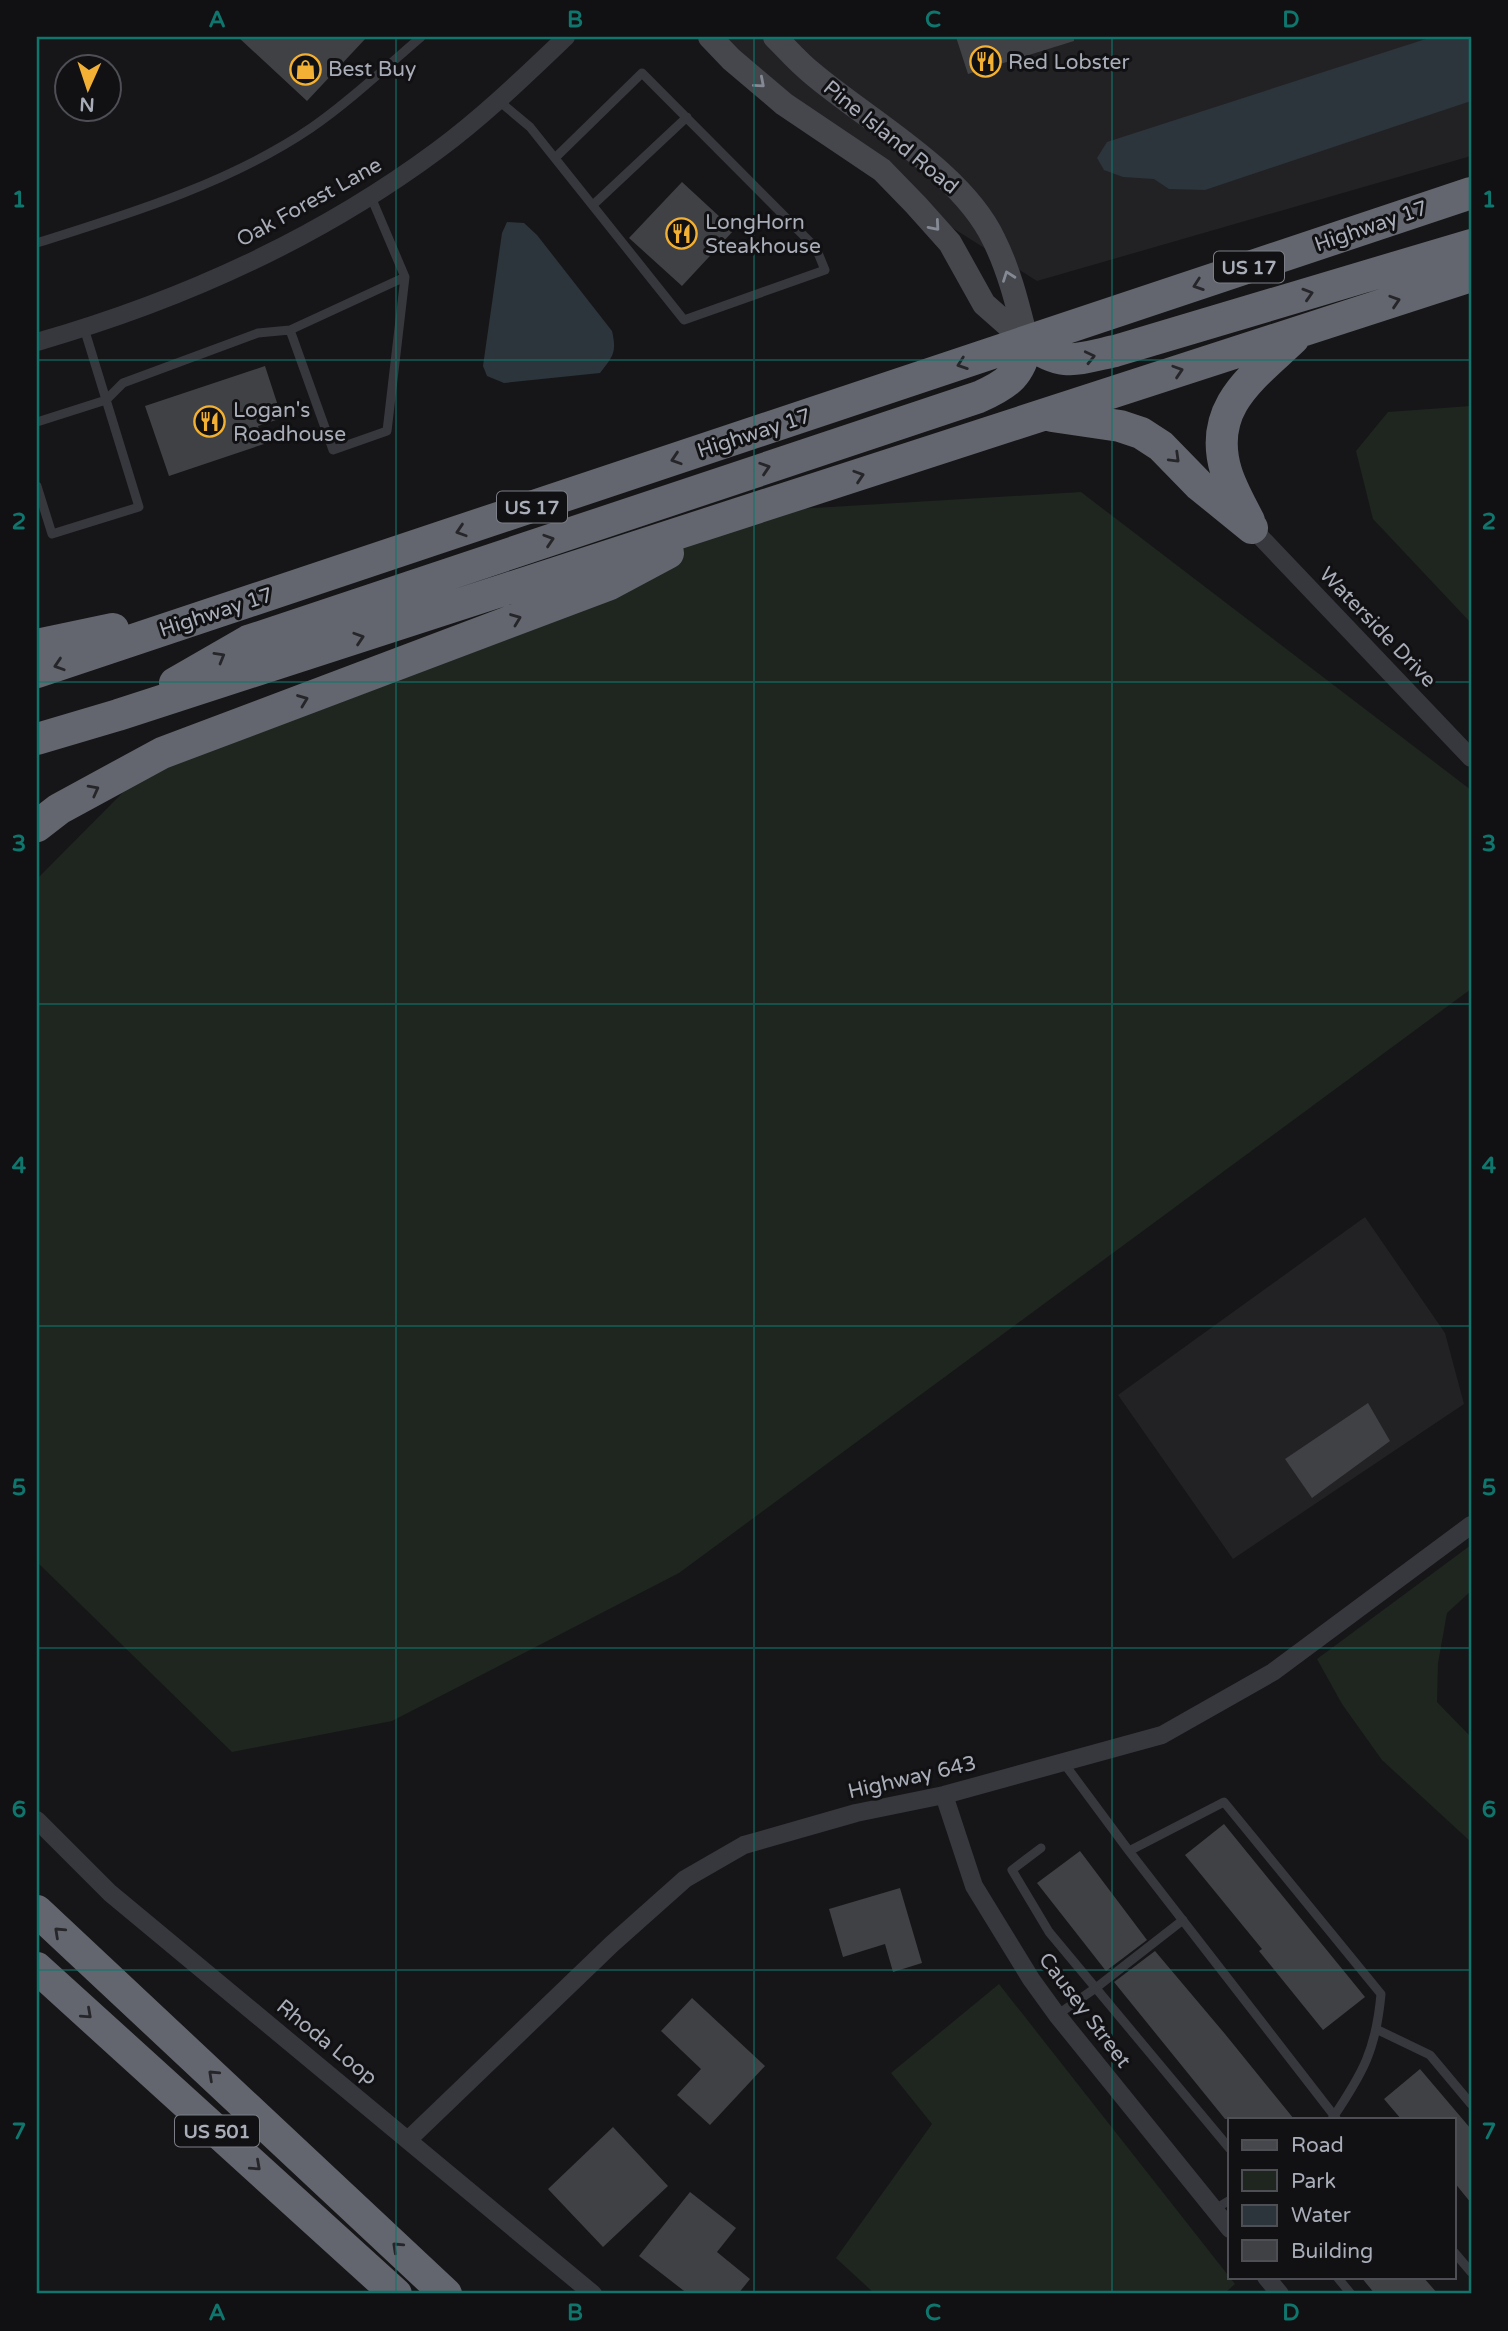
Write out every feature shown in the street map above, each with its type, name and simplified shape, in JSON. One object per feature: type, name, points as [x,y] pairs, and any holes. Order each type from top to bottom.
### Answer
[{"type":"highway","name":"Highway 17","points":[[37,672],[1471,193]]},
{"type":"highway","points":[[118,715],[248,641],[979,397],[1001,387],[1012,378],[1024,358],[1027,342],[1044,354],[1062,360],[1076,360],[1471,245]]},
{"type":"highway","points":[[37,738],[118,715],[1471,276]]},
{"type":"highway","points":[[1252,528],[1226,472],[1222,437],[1226,418],[1240,389],[1302,331]]},
{"type":"highway","points":[[1044,415],[1120,426],[1140,433],[1161,446],[1199,485],[1252,528]]},
{"type":"highway","points":[[37,826],[59,808],[162,753],[610,584],[747,512]]},
{"type":"highway","points":[[37,645],[275,593]]},
{"type":"highway","name":"US 501","points":[[37,1911],[446,2294]]},
{"type":"highway","name":"US 501","points":[[37,1968],[396,2294]]},
{"type":"street","name":"Oak Forest Lane","points":[[37,342],[184,293],[273,251],[371,197],[439,149],[499,101],[566,37]]},
{"type":"street","name":"Pine Island Road","points":[[710,37],[784,104],[882,170],[950,243],[984,304],[1027,342]]},
{"type":"street","name":"Pine Island Road","points":[[775,37],[811,73],[962,193],[993,237],[1010,280],[1027,342]]},
{"type":"street","name":"Waterside Drive","points":[[1252,528],[1471,758]]},
{"type":"street","name":"Highway 643","points":[[409,2139],[612,1944],[685,1879],[744,1845],[856,1814],[944,1795],[1162,1735],[1273,1672],[1471,1525]]},
{"type":"street","name":"Causey Street","points":[[944,1795],[974,1886],[1031,1979],[1057,2015],[1222,2204],[1228,2223]]},
{"type":"street","name":"Rhoda Loop","points":[[37,1820],[110,1893],[593,2294]]},
{"type":"street","points":[[1267,2278],[1280,2294]]},
{"type":"lane","points":[[37,243],[171,199],[267,154],[311,128],[421,37]]},
{"type":"lane","points":[[499,101],[530,127],[684,320],[825,270],[816,248],[642,73],[555,158]]},
{"type":"lane","points":[[593,205],[687,117]]},
{"type":"lane","points":[[290,330],[332,450],[387,431],[405,277],[371,197]]},
{"type":"lane","points":[[37,422],[106,400],[123,383],[258,333],[290,330],[405,277]]},
{"type":"lane","points":[[37,486],[52,534],[139,507],[84,328]]},
{"type":"lane","points":[[1063,1762],[1129,1851],[1335,2118],[1363,2071],[1378,2030],[1381,1994],[1224,1802],[1129,1851]]},
{"type":"lane","points":[[1041,1848],[1012,1870],[1049,1932],[1228,2147]]},
{"type":"lane","points":[[1057,2015],[1183,1920]]},
{"type":"lane","points":[[1378,2030],[1430,2055],[1471,2104]]},
{"type":"lane","points":[[1456,2254],[1471,2272]]},
{"type":"lane","points":[[1338,2278],[1351,2294]]},
{"type":"shaded area","points":[[710,37],[1471,37],[1471,156],[1037,281],[916,205]]},
{"type":"shaded area","points":[[1365,1217],[1445,1333],[1464,1404],[1233,1559],[1118,1395]]},
{"type":"green space","points":[[1471,406],[1471,623],[1373,519],[1356,451],[1388,412]]},
{"type":"green space","points":[[1081,492],[1471,790],[1471,989],[679,1573],[392,1721],[232,1752],[37,1562],[37,879],[162,753],[747,512]]},
{"type":"green space","points":[[1471,1545],[1471,1591],[1447,1613],[1438,1663],[1437,1702],[1471,1737],[1471,1842],[1382,1760],[1342,1704],[1317,1659]]},
{"type":"green space","points":[[999,1984],[1235,2284],[1224,2294],[875,2294],[836,2258],[932,2124],[891,2073]]},
{"type":"water","points":[[1432,37],[1471,37],[1471,101],[1205,190],[1169,189],[1154,179],[1123,177],[1104,170],[1097,158],[1107,142]]},
{"type":"water","points":[[507,222],[524,223],[537,235],[612,331],[613,354],[600,373],[504,383],[487,376],[483,366],[502,233]]},
{"type":"building","name":"Best Buy","points":[[238,37],[367,37],[307,101]]},
{"type":"building","name":"Red Lobster","points":[[956,37],[1074,37],[1074,41],[968,74]]},
{"type":"building","name":"LongHorn Steakhouse","points":[[682,182],[734,230],[682,286],[629,238]]},
{"type":"building","name":"Logan's Roadhouse","points":[[265,366],[282,418],[258,426],[264,444],[169,476],[145,406]]},
{"type":"building","points":[[1368,1403],[1390,1441],[1312,1498],[1285,1459]]},
{"type":"building","points":[[1224,1824],[1365,1997],[1323,2030],[1259,1951],[1262,1949],[1185,1855]]},
{"type":"building","points":[[1080,1851],[1147,1940],[1106,1971],[1037,1883]]},
{"type":"building","points":[[900,1888],[922,1963],[893,1972],[885,1944],[843,1957],[829,1909]]},
{"type":"building","points":[[1155,1951],[1293,2118],[1225,2119],[1114,1982]]},
{"type":"building","points":[[692,1998],[765,2066],[710,2125],[677,2095],[701,2069],[661,2031]]},
{"type":"building","points":[[1420,2069],[1471,2129],[1471,2203],[1456,2184],[1456,2118],[1400,2118],[1384,2099]]},
{"type":"building","points":[[613,2127],[668,2186],[603,2247],[548,2189]]},
{"type":"building","points":[[690,2192],[736,2228],[717,2252],[750,2279],[738,2294],[688,2294],[639,2256]]},
{"type":"building","points":[[1362,2278],[1424,2278],[1438,2294],[1375,2294]]},
{"type":"place","name":"Red Lobster","points":[[985,62]]},
{"type":"place","name":"Best Buy","points":[[305,69]]},
{"type":"place","name":"LongHorn Steakhouse","points":[[682,234]]},
{"type":"place","name":"Logan's Roadhouse","points":[[210,422]]}]
